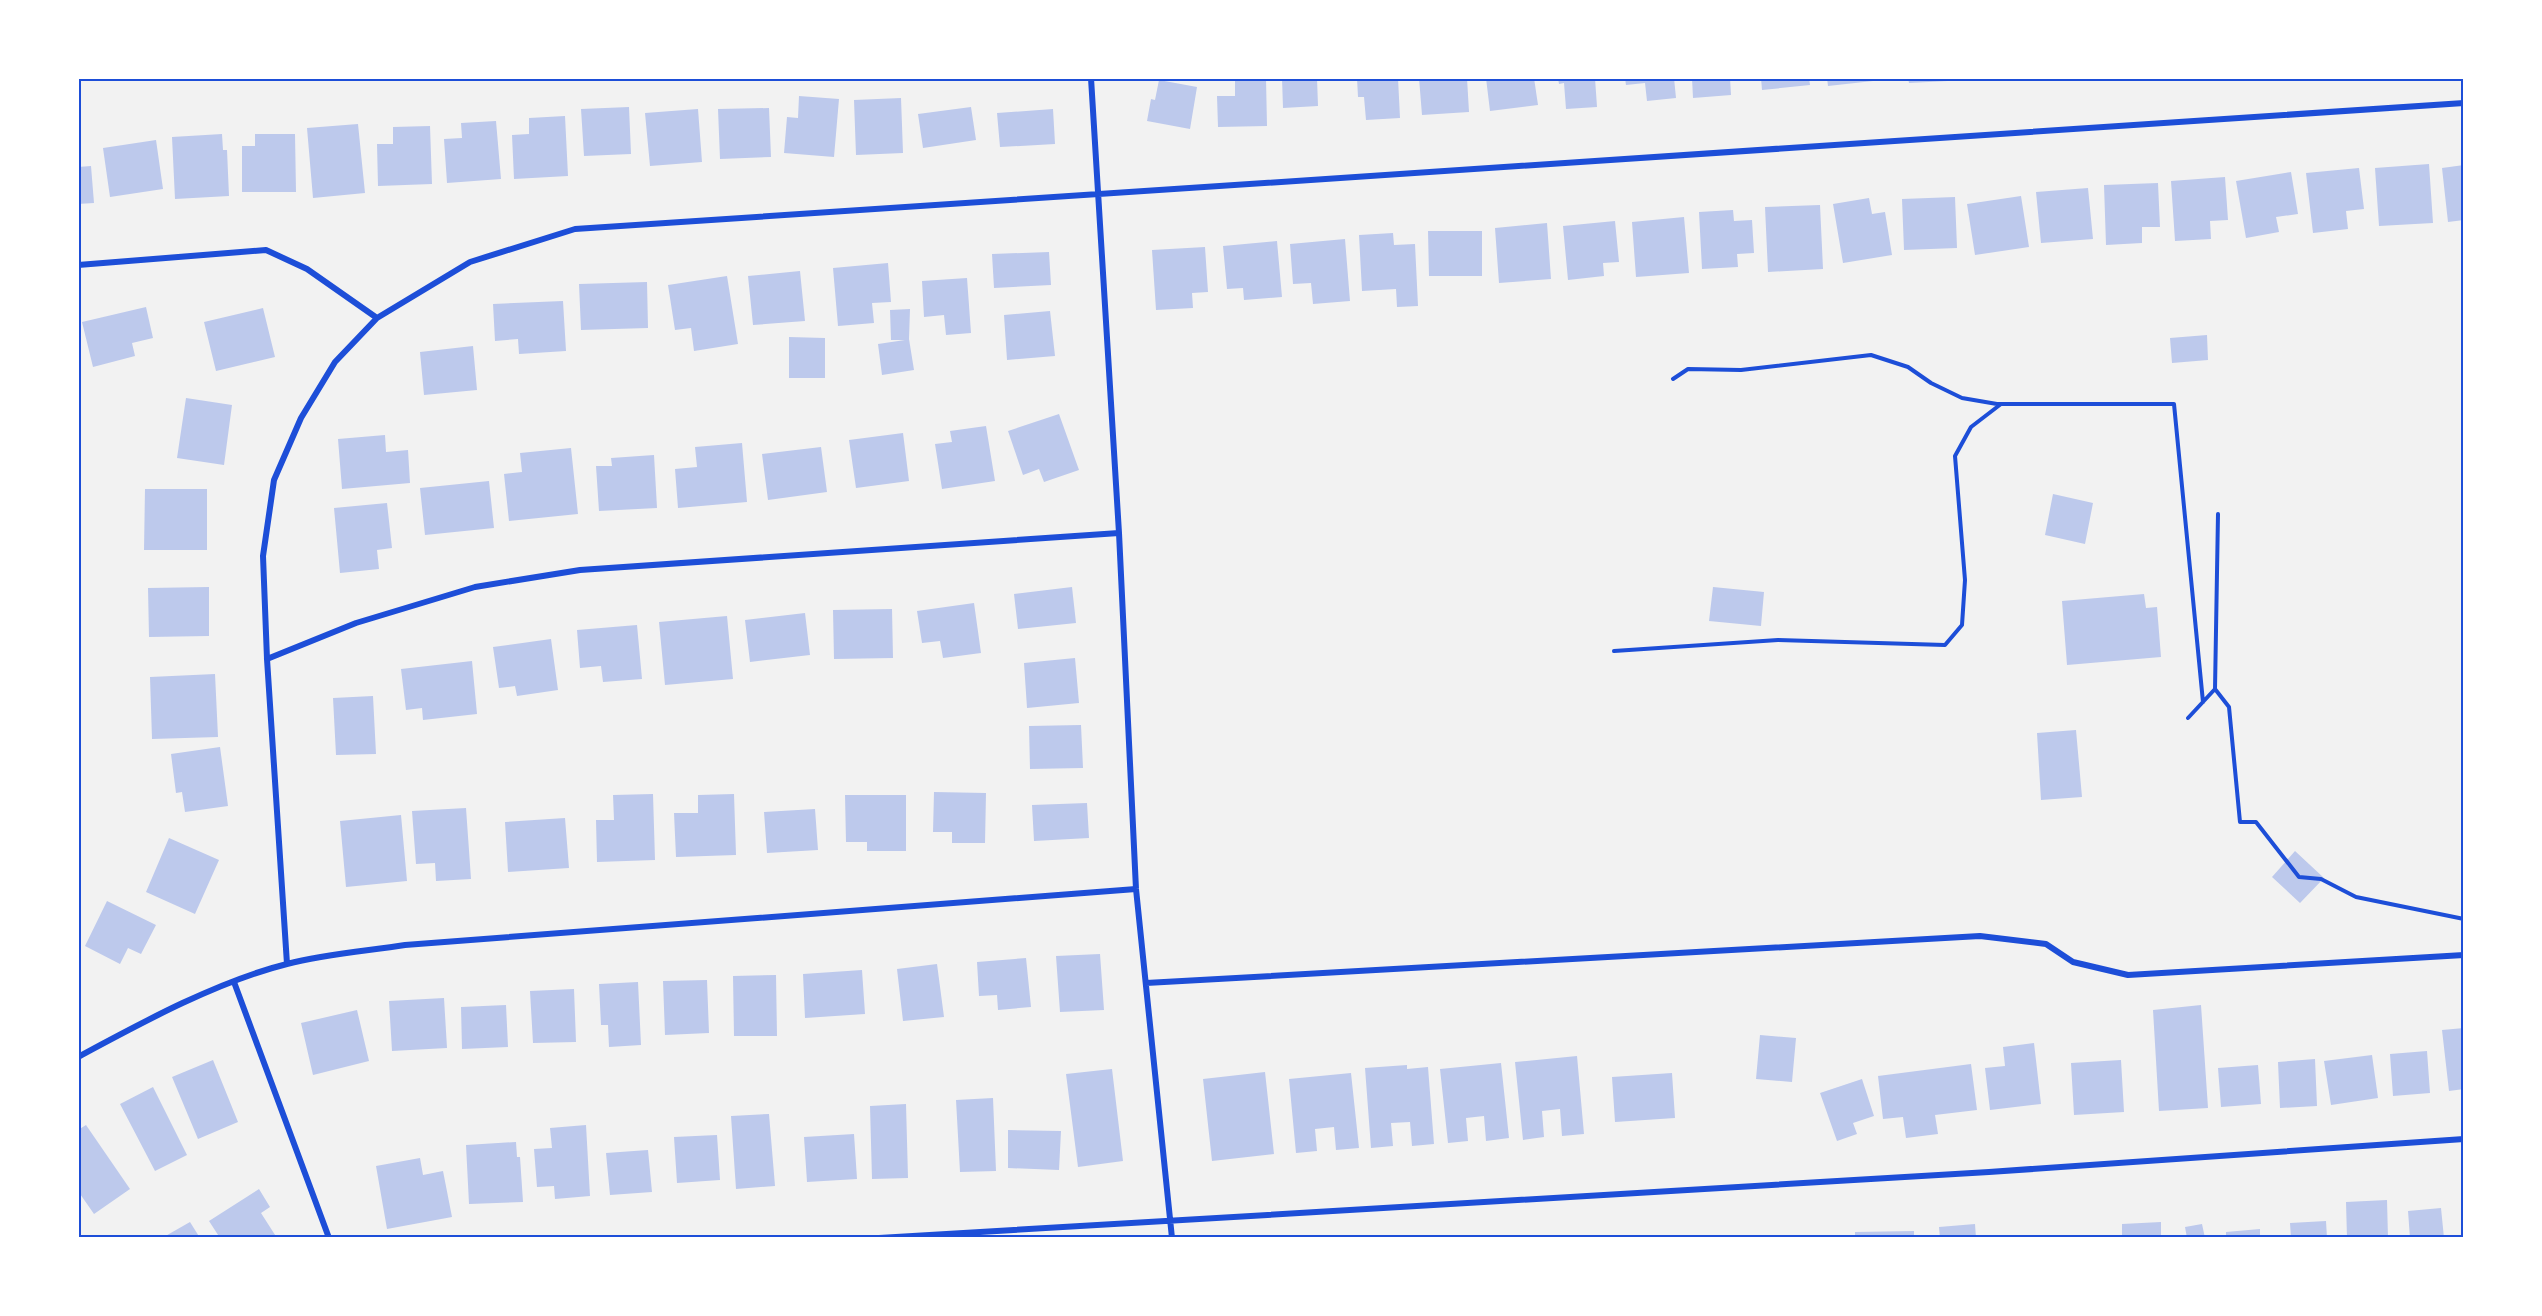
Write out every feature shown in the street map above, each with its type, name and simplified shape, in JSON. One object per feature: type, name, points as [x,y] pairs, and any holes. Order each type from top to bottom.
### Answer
[{"type":"street","points":[[1091,78],[1119,533],[1136,889],[1172,1238]]},
{"type":"street","points":[[287,964],[267,659],[263,556],[274,480],[301,418],[335,362],[377,318],[470,262],[575,229],[2464,103]]},
{"type":"street","points":[[78,265],[266,250],[307,269],[377,318]]},
{"type":"street","points":[[267,659],[356,623],[475,587],[580,570],[1119,533]]},
{"type":"street","points":[[78,1057],[144,1021],[234,982],[287,964],[405,945],[1136,889]]},
{"type":"street","points":[[1146,983],[1980,936],[2046,944],[2073,962],[2128,975],[2464,955]]},
{"type":"street","points":[[234,982],[329,1238]]},
{"type":"street","points":[[879,1238],[1989,1172],[2464,1139]]},
{"type":"path","points":[[1673,379],[1688,369],[1741,370],[1871,355],[1908,367],[1931,383],[1962,398],[2002,404],[2174,404],[2203,702]]},
{"type":"path","points":[[1614,651],[1778,640],[1945,645],[1962,625],[1965,580],[1955,456],[1971,427],[2002,404]]},
{"type":"path","points":[[2218,514],[2215,689],[2229,707],[2240,822],[2256,822],[2299,877],[2321,879],[2356,897],[2464,919]]},
{"type":"path","points":[[2188,718],[2215,689]]},
{"type":"building","points":[[1282,78],[1317,78],[1318,106],[1283,108]]},
{"type":"building","points":[[1357,78],[1398,78],[1400,118],[1366,120],[1364,97],[1358,97]]},
{"type":"building","points":[[1419,78],[1467,78],[1469,112],[1422,115]]},
{"type":"building","points":[[1486,78],[1534,78],[1538,105],[1490,111]]},
{"type":"building","points":[[1558,78],[1595,78],[1597,107],[1566,109],[1564,83],[1559,84]]},
{"type":"building","points":[[1625,78],[1674,78],[1676,98],[1647,101],[1645,83],[1626,85]]},
{"type":"building","points":[[1692,78],[1730,78],[1731,95],[1693,98]]},
{"type":"building","points":[[1761,78],[1809,78],[1810,85],[1762,90]]},
{"type":"building","points":[[1827,78],[1882,78],[1882,80],[1828,86]]},
{"type":"building","points":[[1908,78],[1948,78],[1948,81],[1909,83]]},
{"type":"building","points":[[1235,79],[1266,79],[1267,126],[1218,127],[1217,96],[1235,96]]},
{"type":"building","points":[[1159,80],[1197,87],[1190,129],[1147,121],[1151,99],[1155,100]]},
{"type":"building","points":[[799,96],[839,99],[834,157],[784,153],[787,117],[798,118]]},
{"type":"building","points":[[901,98],[903,153],[856,155],[854,100]]},
{"type":"building","points":[[629,107],[631,154],[584,156],[581,109]]},
{"type":"building","points":[[971,107],[976,140],[923,148],[918,114]]},
{"type":"building","points":[[769,108],[771,157],[720,159],[718,109]]},
{"type":"building","points":[[698,109],[702,162],[650,166],[645,113]]},
{"type":"building","points":[[1053,109],[1055,144],[1000,147],[997,113]]},
{"type":"building","points":[[565,116],[568,176],[514,179],[512,135],[529,134],[529,118]]},
{"type":"building","points":[[496,121],[501,179],[447,183],[444,139],[462,138],[461,123]]},
{"type":"building","points":[[358,124],[365,193],[313,198],[307,128]]},
{"type":"building","points":[[430,126],[432,184],[378,186],[377,144],[393,144],[393,127]]},
{"type":"building","points":[[222,134],[223,150],[227,150],[229,196],[175,199],[172,137]]},
{"type":"building","points":[[255,134],[295,134],[296,192],[242,192],[242,146],[255,146]]},
{"type":"building","points":[[156,140],[163,189],[110,197],[103,148]]},
{"type":"building","points":[[2429,164],[2433,223],[2379,226],[2375,168]]},
{"type":"building","points":[[2464,165],[2464,220],[2448,222],[2442,168]]},
{"type":"building","points":[[91,166],[94,203],[78,204],[78,167]]},
{"type":"building","points":[[2359,168],[2364,209],[2346,211],[2348,229],[2313,233],[2306,173]]},
{"type":"building","points":[[2291,172],[2298,214],[2276,217],[2279,232],[2246,238],[2236,181]]},
{"type":"building","points":[[2225,177],[2228,220],[2210,221],[2211,239],[2175,241],[2171,181]]},
{"type":"building","points":[[2158,183],[2160,227],[2142,227],[2142,243],[2106,245],[2104,185]]},
{"type":"building","points":[[2088,188],[2093,239],[2041,243],[2036,192]]},
{"type":"building","points":[[2021,196],[2029,247],[1975,255],[1967,204]]},
{"type":"building","points":[[1955,197],[1957,248],[1904,250],[1902,199]]},
{"type":"building","points":[[1869,198],[1872,214],[1885,212],[1892,255],[1843,263],[1833,204]]},
{"type":"building","points":[[1820,205],[1823,269],[1768,272],[1765,207]]},
{"type":"building","points":[[1733,210],[1734,221],[1752,220],[1754,253],[1737,254],[1738,267],[1702,269],[1699,212]]},
{"type":"building","points":[[1684,217],[1689,273],[1636,277],[1632,222]]},
{"type":"building","points":[[1615,221],[1619,262],[1603,263],[1604,276],[1568,280],[1563,226]]},
{"type":"building","points":[[1547,223],[1551,279],[1499,283],[1495,228]]},
{"type":"building","points":[[1428,231],[1482,231],[1482,276],[1429,276]]},
{"type":"building","points":[[1393,233],[1394,245],[1415,244],[1418,306],[1397,307],[1396,289],[1362,291],[1359,235]]},
{"type":"building","points":[[1345,239],[1350,301],[1313,304],[1311,283],[1293,284],[1290,244]]},
{"type":"building","points":[[1277,241],[1282,297],[1244,300],[1243,288],[1227,289],[1223,246]]},
{"type":"building","points":[[1205,247],[1208,292],[1192,293],[1193,308],[1156,310],[1152,250]]},
{"type":"building","points":[[1049,252],[1051,285],[994,288],[992,254]]},
{"type":"building","points":[[888,263],[891,302],[872,303],[874,323],[838,326],[833,268]]},
{"type":"building","points":[[800,271],[805,321],[753,325],[748,276]]},
{"type":"building","points":[[727,276],[738,344],[694,351],[691,328],[675,330],[668,285]]},
{"type":"building","points":[[967,278],[971,333],[946,335],[944,315],[924,317],[922,281]]},
{"type":"building","points":[[647,282],[648,328],[581,330],[579,284]]},
{"type":"building","points":[[563,301],[566,351],[519,354],[518,339],[495,341],[493,304]]},
{"type":"building","points":[[146,307],[153,338],[132,343],[135,356],[93,367],[82,322]]},
{"type":"building","points":[[263,308],[275,357],[216,371],[204,322]]},
{"type":"building","points":[[910,309],[909,339],[914,370],[882,375],[878,344],[905,340],[891,340],[890,310]]},
{"type":"building","points":[[1050,311],[1055,356],[1007,360],[1004,315]]},
{"type":"building","points":[[2207,335],[2208,360],[2172,363],[2170,338]]},
{"type":"building","points":[[789,337],[825,338],[825,378],[789,378]]},
{"type":"building","points":[[473,346],[477,390],[424,395],[420,352]]},
{"type":"building","points":[[186,398],[232,405],[224,465],[177,458]]},
{"type":"building","points":[[1059,414],[1079,470],[1044,482],[1039,469],[1023,475],[1008,431]]},
{"type":"building","points":[[986,426],[995,481],[942,489],[935,444],[952,442],[950,431]]},
{"type":"building","points":[[903,433],[909,481],[856,488],[849,440]]},
{"type":"building","points":[[385,435],[386,452],[408,450],[410,483],[342,489],[338,439]]},
{"type":"building","points":[[742,443],[747,502],[678,508],[675,469],[697,467],[695,447]]},
{"type":"building","points":[[821,447],[827,492],[768,500],[762,454]]},
{"type":"building","points":[[571,448],[578,514],[509,521],[504,474],[522,472],[520,453]]},
{"type":"building","points":[[654,455],[657,508],[599,511],[596,466],[612,466],[611,458]]},
{"type":"building","points":[[489,481],[494,528],[425,535],[420,488]]},
{"type":"building","points":[[145,489],[207,489],[207,550],[144,550]]},
{"type":"building","points":[[2053,494],[2093,503],[2085,544],[2045,535]]},
{"type":"building","points":[[387,503],[392,548],[377,550],[379,569],[340,573],[334,508]]},
{"type":"building","points":[[209,587],[209,636],[149,637],[148,588]]},
{"type":"building","points":[[1072,587],[1076,623],[1018,629],[1014,594]]},
{"type":"building","points":[[1713,587],[1764,592],[1761,626],[1709,621]]},
{"type":"building","points":[[2144,594],[2146,608],[2157,607],[2161,657],[2067,665],[2062,601]]},
{"type":"building","points":[[974,603],[981,653],[943,658],[940,641],[922,643],[917,611]]},
{"type":"building","points":[[892,609],[893,658],[834,659],[833,610]]},
{"type":"building","points":[[805,613],[810,655],[750,662],[745,620]]},
{"type":"building","points":[[727,616],[733,679],[665,685],[659,622]]},
{"type":"building","points":[[637,625],[642,679],[603,682],[601,666],[580,668],[577,630]]},
{"type":"building","points":[[551,639],[558,690],[517,696],[515,686],[499,688],[493,647]]},
{"type":"building","points":[[1075,658],[1079,703],[1027,708],[1024,663]]},
{"type":"building","points":[[472,661],[477,714],[423,720],[422,708],[406,710],[401,669]]},
{"type":"building","points":[[215,674],[218,737],[152,739],[150,677]]},
{"type":"building","points":[[373,696],[376,754],[336,755],[333,698]]},
{"type":"building","points":[[1081,725],[1083,768],[1030,769],[1029,726]]},
{"type":"building","points":[[2076,730],[2082,797],[2041,800],[2037,733]]},
{"type":"building","points":[[220,747],[228,806],[185,812],[182,792],[176,793],[171,754]]},
{"type":"building","points":[[934,792],[986,793],[985,843],[952,843],[952,832],[933,832]]},
{"type":"building","points":[[653,794],[655,860],[597,862],[596,820],[614,820],[613,795]]},
{"type":"building","points":[[734,794],[736,855],[676,857],[674,813],[698,813],[698,795]]},
{"type":"building","points":[[845,795],[906,795],[906,851],[867,851],[867,842],[846,842]]},
{"type":"building","points":[[1087,803],[1089,838],[1034,841],[1032,805]]},
{"type":"building","points":[[466,808],[471,879],[436,881],[435,863],[416,864],[412,811]]},
{"type":"building","points":[[815,809],[818,850],[767,853],[764,812]]},
{"type":"building","points":[[401,815],[407,881],[346,887],[340,821]]},
{"type":"building","points":[[565,818],[569,868],[508,872],[505,822]]},
{"type":"building","points":[[169,838],[219,860],[195,914],[146,892]]},
{"type":"building","points":[[2295,851],[2324,878],[2300,903],[2272,877]]},
{"type":"building","points":[[107,901],[156,925],[141,954],[128,948],[120,964],[85,946]]},
{"type":"building","points":[[1100,954],[1104,1010],[1060,1012],[1056,956]]},
{"type":"building","points":[[1026,958],[1031,1007],[998,1010],[997,995],[979,996],[977,962]]},
{"type":"building","points":[[937,964],[944,1017],[903,1021],[897,969]]},
{"type":"building","points":[[862,970],[865,1014],[805,1018],[803,974]]},
{"type":"building","points":[[776,975],[777,1036],[734,1036],[733,976]]},
{"type":"building","points":[[707,980],[709,1033],[665,1035],[663,981]]},
{"type":"building","points":[[638,982],[641,1045],[609,1047],[608,1025],[601,1025],[599,984]]},
{"type":"building","points":[[574,989],[576,1042],[533,1043],[530,991]]},
{"type":"building","points":[[444,998],[447,1048],[392,1051],[389,1001]]},
{"type":"building","points":[[506,1005],[508,1047],[462,1049],[461,1007]]},
{"type":"building","points":[[2201,1005],[2208,1108],[2159,1111],[2153,1010]]},
{"type":"building","points":[[357,1010],[369,1061],[313,1075],[301,1023]]},
{"type":"building","points":[[2464,1028],[2464,1089],[2449,1091],[2442,1030]]},
{"type":"building","points":[[1760,1035],[1796,1038],[1792,1082],[1756,1079]]},
{"type":"building","points":[[2034,1043],[2041,1104],[1990,1110],[1985,1068],[2005,1066],[2003,1047]]},
{"type":"building","points":[[2427,1051],[2430,1093],[2393,1096],[2390,1054]]},
{"type":"building","points":[[2372,1055],[2378,1098],[2331,1105],[2324,1061]]},
{"type":"building","points":[[1577,1056],[1584,1134],[1562,1136],[1560,1109],[1542,1111],[1544,1137],[1523,1140],[1515,1062]]},
{"type":"building","points":[[2315,1059],[2317,1106],[2280,1108],[2278,1062]]},
{"type":"building","points":[[213,1060],[238,1122],[198,1139],[172,1077]]},
{"type":"building","points":[[2121,1060],[2124,1112],[2074,1115],[2071,1063]]},
{"type":"building","points":[[1501,1063],[1509,1138],[1486,1141],[1484,1116],[1466,1118],[1468,1141],[1448,1143],[1440,1069]]},
{"type":"building","points":[[1971,1064],[1977,1110],[1935,1115],[1938,1134],[1906,1138],[1903,1117],[1883,1119],[1878,1076]]},
{"type":"building","points":[[1407,1065],[1407,1069],[1428,1067],[1434,1144],[1412,1146],[1410,1122],[1391,1123],[1393,1146],[1371,1148],[1365,1068]]},
{"type":"building","points":[[2258,1065],[2261,1104],[2221,1107],[2218,1068]]},
{"type":"building","points":[[1112,1069],[1123,1161],[1078,1167],[1066,1074]]},
{"type":"building","points":[[1265,1072],[1274,1154],[1212,1161],[1203,1079]]},
{"type":"building","points":[[1351,1073],[1359,1148],[1336,1150],[1334,1127],[1315,1129],[1317,1151],[1296,1153],[1289,1079]]},
{"type":"building","points":[[1672,1073],[1675,1118],[1615,1122],[1612,1077]]},
{"type":"building","points":[[1862,1079],[1874,1116],[1853,1123],[1857,1134],[1837,1141],[1820,1093]]},
{"type":"building","points":[[153,1087],[187,1155],[155,1171],[120,1104]]},
{"type":"building","points":[[993,1098],[996,1171],[960,1172],[956,1100]]},
{"type":"building","points":[[906,1104],[908,1178],[872,1179],[870,1106]]},
{"type":"building","points":[[769,1114],[775,1186],[736,1189],[731,1116]]},
{"type":"building","points":[[86,1125],[130,1189],[94,1214],[78,1191],[78,1130]]},
{"type":"building","points":[[586,1125],[590,1196],[555,1199],[554,1186],[537,1187],[534,1149],[552,1148],[550,1128]]},
{"type":"building","points":[[1008,1130],[1061,1131],[1059,1170],[1008,1168]]},
{"type":"building","points":[[854,1134],[857,1179],[807,1182],[804,1137]]},
{"type":"building","points":[[717,1135],[720,1180],[677,1183],[674,1137]]},
{"type":"building","points":[[516,1142],[517,1157],[520,1157],[523,1202],[469,1204],[466,1145]]},
{"type":"building","points":[[648,1150],[652,1192],[610,1195],[606,1153]]},
{"type":"building","points":[[420,1158],[423,1175],[443,1171],[452,1217],[387,1229],[376,1166]]},
{"type":"building","points":[[259,1189],[270,1207],[261,1213],[277,1238],[220,1238],[209,1221]]},
{"type":"building","points":[[2387,1200],[2388,1238],[2347,1238],[2346,1202]]},
{"type":"building","points":[[2441,1208],[2444,1238],[2410,1238],[2408,1211]]},
{"type":"building","points":[[2326,1221],[2327,1238],[2291,1238],[2290,1223]]},
{"type":"building","points":[[190,1222],[200,1238],[162,1238]]},
{"type":"building","points":[[2161,1222],[2161,1238],[2122,1238],[2122,1224]]},
{"type":"building","points":[[1975,1224],[1976,1238],[1940,1238],[1939,1227]]},
{"type":"building","points":[[2202,1224],[2205,1238],[2187,1238],[2185,1227]]},
{"type":"building","points":[[2260,1229],[2260,1238],[2226,1238],[2226,1232]]},
{"type":"building","points":[[1914,1231],[1914,1238],[1855,1238],[1855,1232]]}]
